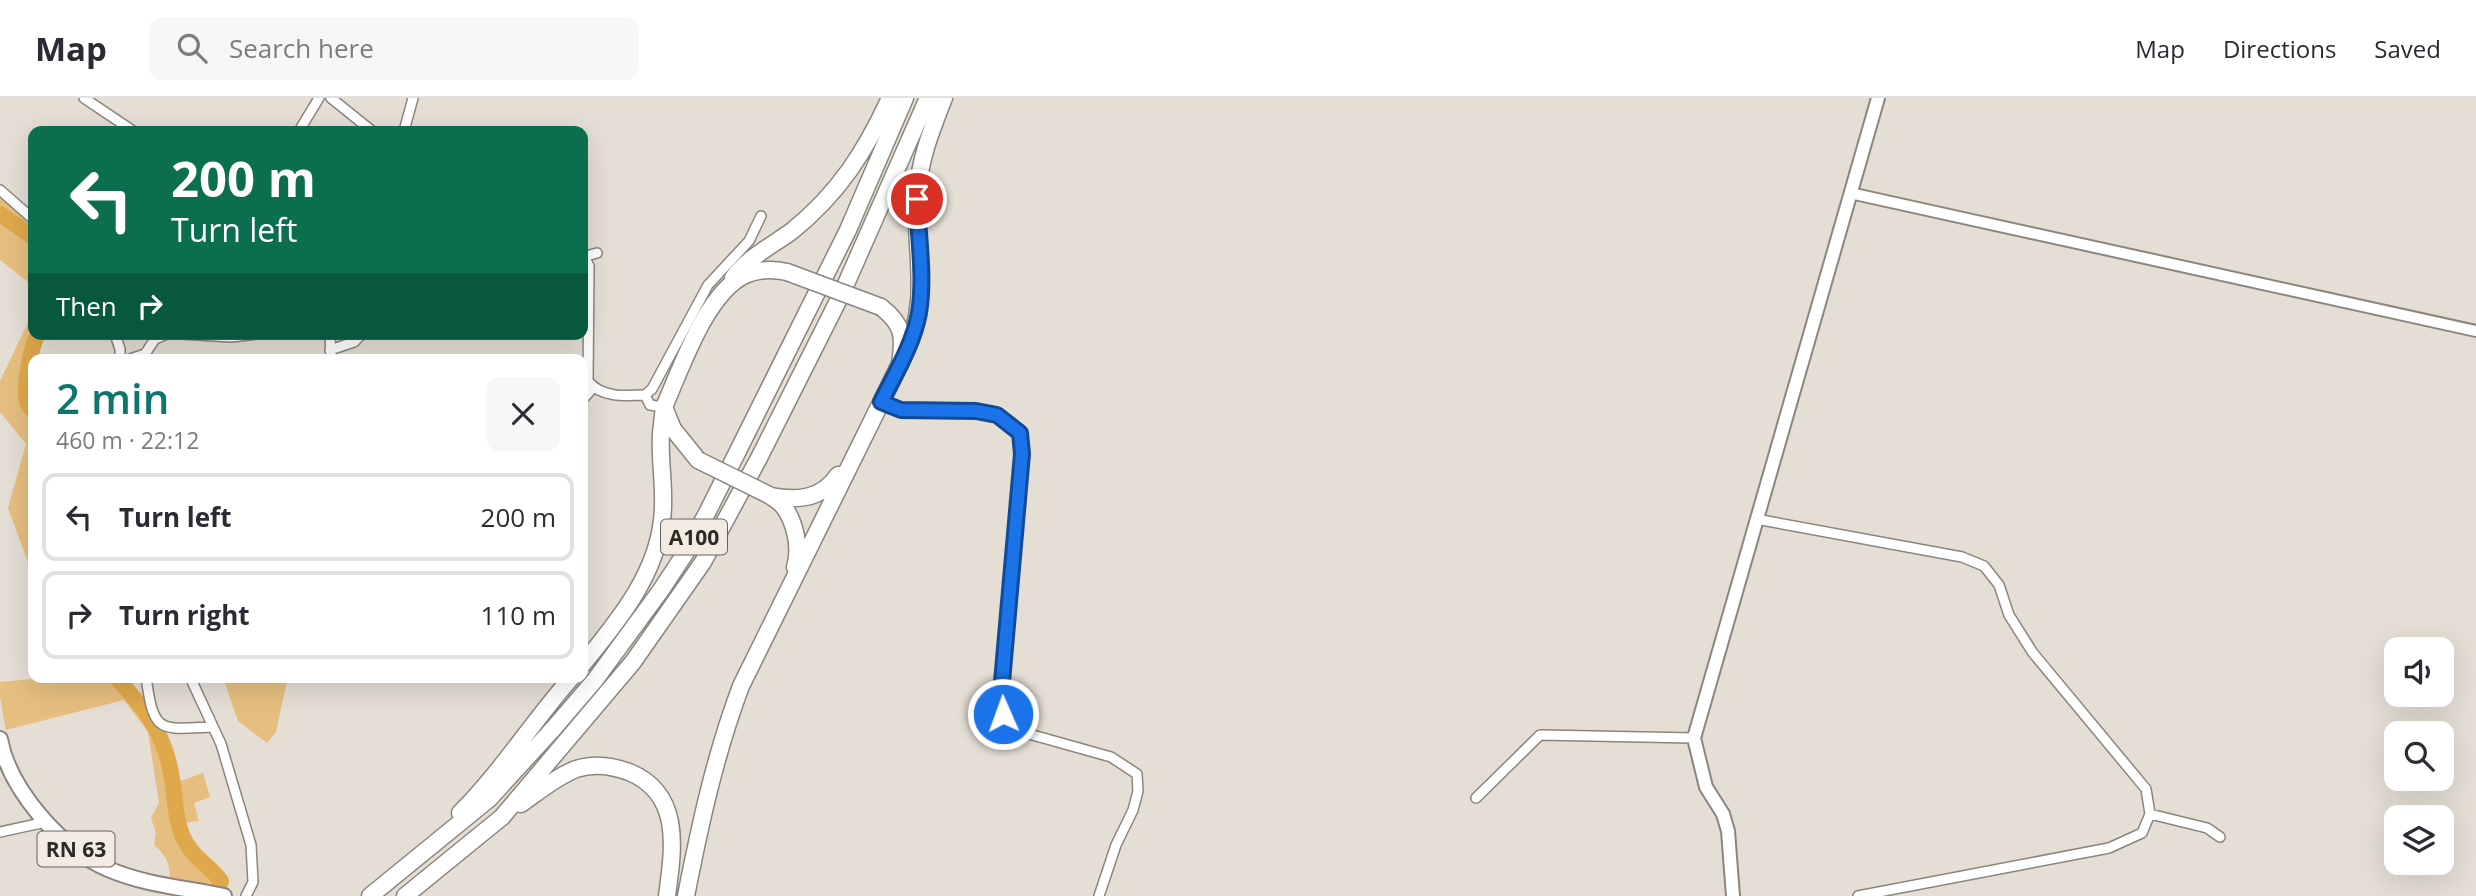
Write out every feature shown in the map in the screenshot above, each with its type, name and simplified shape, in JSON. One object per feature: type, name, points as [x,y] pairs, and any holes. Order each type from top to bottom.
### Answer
[{"type":"highway","points":[[588,657],[644,579],[658,540],[663,501],[661,434],[664,407],[701,327],[737,272],[807,218],[843,181],[861,156],[890,98]]},
{"type":"highway","name":"A100","points":[[370,896],[489,799],[595,680],[673,571],[708,511],[848,230],[905,98]]},
{"type":"highway","name":"A100","points":[[405,896],[502,817],[633,662],[703,562],[842,293],[928,98]]},
{"type":"highway","points":[[685,896],[708,787],[741,686],[911,342],[919,313],[921,283],[917,199],[922,157],[944,98]]},
{"type":"highway","points":[[724,291],[743,276],[772,269],[788,272],[881,307],[900,327],[904,341],[900,364]]},
{"type":"highway","points":[[664,407],[673,429],[698,460],[769,495],[783,506],[796,537],[798,558],[777,616]]},
{"type":"highway","points":[[769,495],[791,499],[810,497],[822,491],[832,484],[857,448]]},
{"type":"highway","points":[[389,882],[468,804],[567,683]]},
{"type":"highway","points":[[502,817],[559,778],[578,769],[597,765],[618,768],[637,775],[653,787],[664,803],[672,825],[673,841],[667,896]]},
{"type":"main road","points":[[1733,896],[1728,831],[1723,814],[1706,787],[1699,769],[1694,738],[1878,98]]},
{"type":"main road","name":"RN 63","points":[[0,740],[22,792],[46,822],[77,850],[107,869],[174,892],[204,891],[224,896]]},
{"type":"street","points":[[84,98],[126,126]]},
{"type":"street","points":[[302,126],[319,98]]},
{"type":"street","points":[[331,98],[366,126]]},
{"type":"street","points":[[406,126],[414,98]]},
{"type":"street","points":[[0,190],[28,215]]},
{"type":"street","points":[[1850,192],[2476,331]]},
{"type":"street","points":[[645,395],[657,380],[708,285],[749,241],[761,216]]},
{"type":"street","points":[[588,255],[597,253]]},
{"type":"street","points":[[333,354],[356,340]]},
{"type":"street","points":[[588,382],[593,388],[612,395],[645,395]]},
{"type":"street","points":[[588,394],[593,388]]},
{"type":"street","points":[[645,395],[650,405],[664,407]]},
{"type":"street","points":[[881,402],[901,410],[976,411],[997,415],[1020,433],[1022,454],[1002,682],[1003,714],[1015,730],[1111,757],[1137,774],[1138,791],[1099,896]]},
{"type":"street","points":[[1756,519],[1962,558],[1984,566],[1999,585],[2009,615],[2033,653],[2146,789],[2150,814],[2142,833],[2109,848],[1887,893],[1858,896]]},
{"type":"street","points":[[147,683],[152,714],[160,723],[180,728],[213,727]]},
{"type":"street","points":[[193,683],[221,744],[250,845],[253,882],[246,896]]},
{"type":"street","points":[[1476,798],[1540,735],[1694,738]]},
{"type":"street","points":[[2150,814],[2207,828],[2220,836]]},
{"type":"street","points":[[0,832],[46,822]]},
{"type":"shaded area","points":[[0,197],[28,221],[28,282],[0,260]]},
{"type":"shaded area","points":[[28,322],[28,340],[36,340],[31,354],[28,354],[26,387],[28,562],[8,508],[26,444],[0,412],[0,381]]},
{"type":"shaded area","points":[[28,679],[28,683],[121,683],[152,719],[167,774],[175,822],[189,856],[207,869],[216,881],[216,888],[170,881],[167,861],[154,845],[156,833],[151,818],[159,803],[148,732],[124,700],[6,730],[0,682]]},
{"type":"shaded area","points":[[225,683],[287,683],[276,732],[267,743],[238,721]]},
{"type":"shaded area","points":[[203,773],[210,797],[194,803],[199,821],[184,823],[175,783]]},
{"type":"waterway","points":[[0,214],[28,234]]},
{"type":"waterway","points":[[31,354],[35,340]]},
{"type":"waterway","points":[[28,370],[28,403]]},
{"type":"waterway","points":[[121,683],[158,733],[168,758],[183,838],[191,851],[221,881],[216,896]]},
{"type":"route","points":[[917,199],[921,283],[919,313],[911,342],[881,402],[901,410],[976,411],[997,415],[1020,433],[1022,454],[1002,682],[1003,714]]}]
